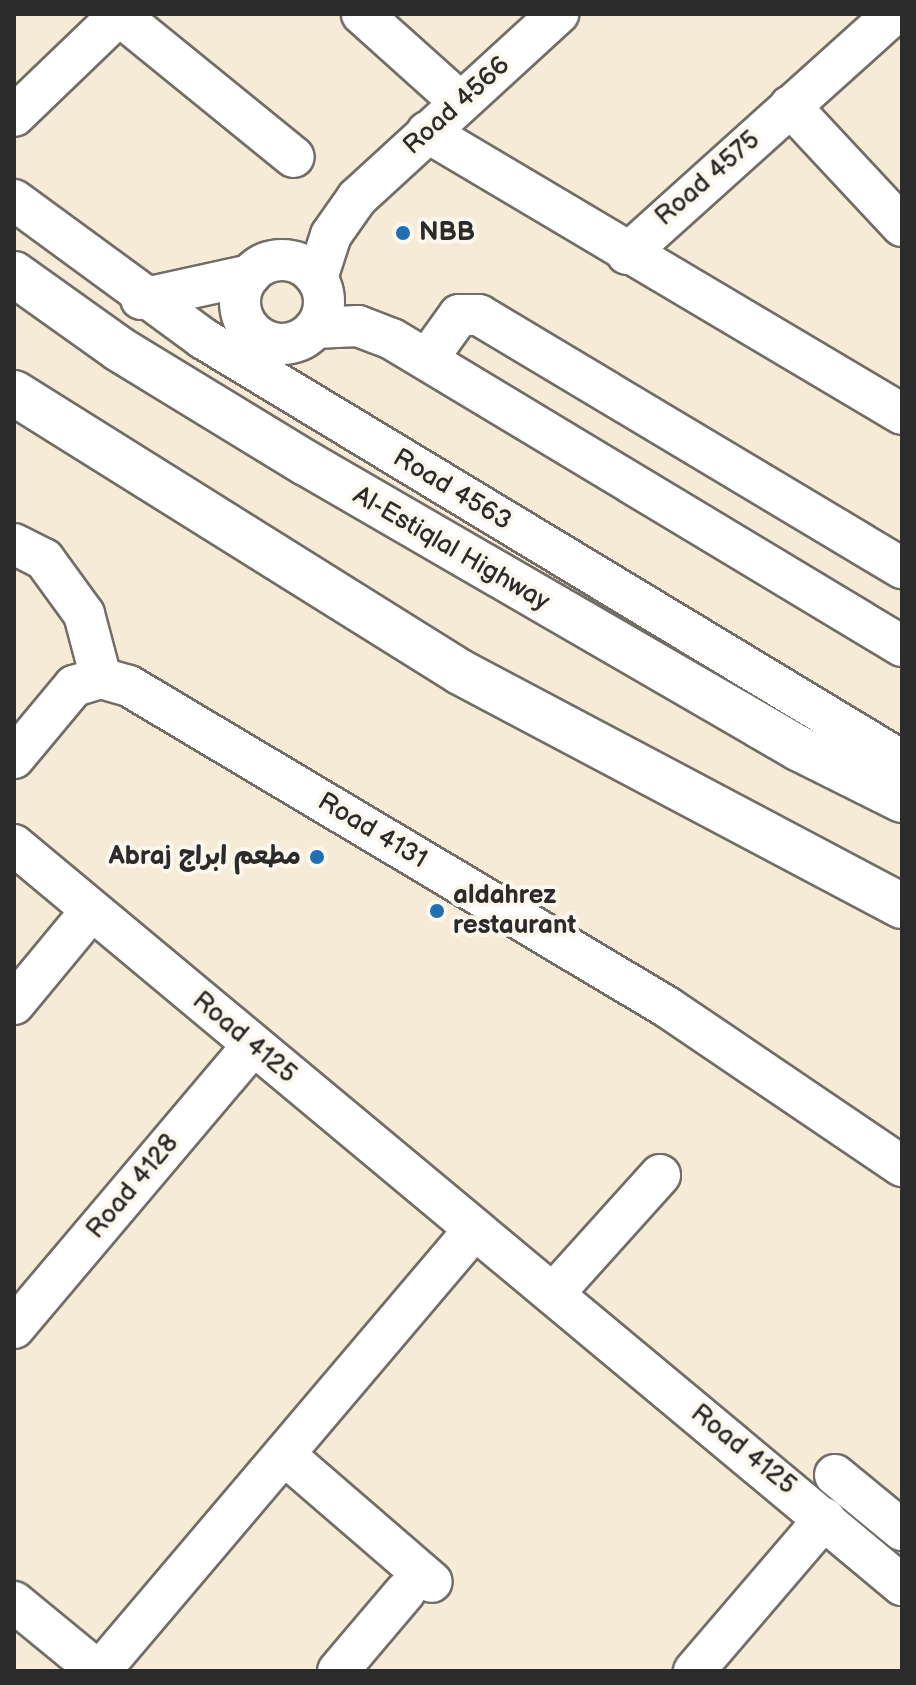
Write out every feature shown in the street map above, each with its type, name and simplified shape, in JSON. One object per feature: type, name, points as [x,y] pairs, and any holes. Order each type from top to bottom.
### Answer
[{"type":"main road","name":"Al-Estiqlal Highway","points":[[14,274],[119,349],[319,471],[785,741],[902,800]]},
{"type":"main road","points":[[14,393],[460,672],[902,906]]},
{"type":"street","points":[[14,116],[119,14],[294,157]]},
{"type":"street","points":[[362,14],[460,102]]},
{"type":"street","name":"Road 4566","points":[[263,267],[357,198],[558,14]]},
{"type":"street","name":"Road 4575","points":[[627,254],[894,14]]},
{"type":"street","points":[[790,106],[902,226]]},
{"type":"street","points":[[427,132],[627,254],[902,414]]},
{"type":"street","name":"Road 4566","points":[[315,309],[331,235],[357,198]]},
{"type":"street","name":"Road 4563","points":[[14,200],[141,299],[902,761]]},
{"type":"street","points":[[141,299],[263,267],[299,264],[315,309],[309,375],[343,424]]},
{"type":"street","points":[[263,267],[240,297],[251,331],[272,343],[315,309]]},
{"type":"street","points":[[315,309],[375,331],[439,367],[902,646]]},
{"type":"street","points":[[439,367],[459,315],[472,313],[902,568]]},
{"type":"street","points":[[697,524],[730,468]]},
{"type":"street","points":[[14,544],[44,559],[84,614],[101,678],[63,696],[14,758]]},
{"type":"street","points":[[837,608],[902,674]]},
{"type":"street","name":"Road 4131","points":[[101,678],[129,686],[667,1007],[902,1166]]},
{"type":"street","name":"Road 4125","points":[[14,845],[474,1230],[834,1525],[895,1563]]},
{"type":"street","points":[[14,1004],[91,911]]},
{"type":"street","name":"Road 4128","points":[[14,1328],[253,1045]]},
{"type":"street","points":[[553,1294],[660,1175]]},
{"type":"street","points":[[14,1602],[90,1668],[287,1457],[474,1230]]},
{"type":"street","points":[[287,1457],[419,1587],[338,1671]]},
{"type":"street","points":[[835,1475],[902,1530]]},
{"type":"street","points":[[694,1671],[834,1525],[868,1502]]},
{"type":"place","name":"NBB","points":[[403,233]]},
{"type":"place","name":"Abraj مطعم ابراج","points":[[317,857]]},
{"type":"place","name":"aldahrez restaurant","points":[[437,911]]}]
